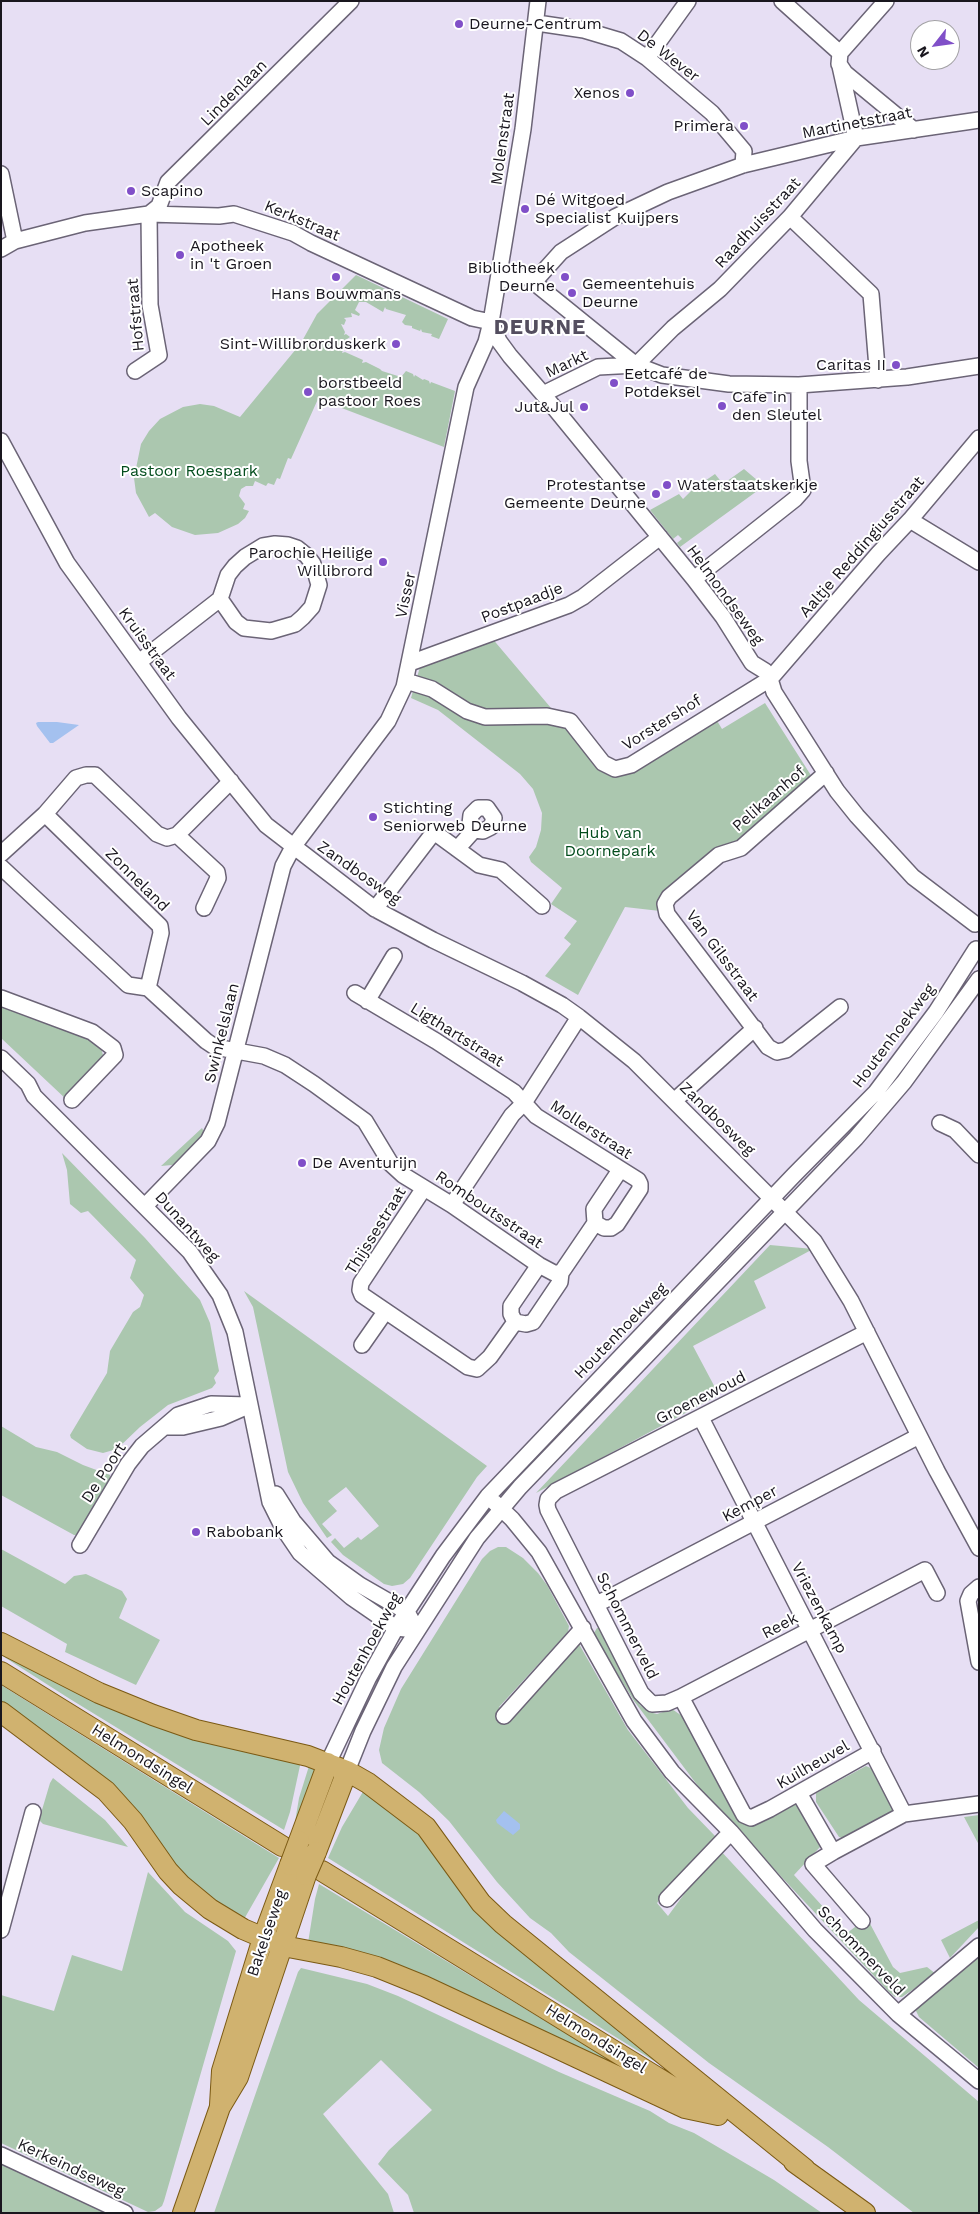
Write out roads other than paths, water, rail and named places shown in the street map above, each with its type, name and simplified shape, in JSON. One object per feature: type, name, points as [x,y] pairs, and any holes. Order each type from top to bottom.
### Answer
[{"type":"main road","points":[[1,1643],[99,1693],[154,1715],[196,1730],[308,1756],[328,1763],[347,1771],[397,1803],[426,1827],[481,1903],[503,1924],[805,2168]]},
{"type":"main road","name":"Helmondsingel","points":[[1,1672],[290,1844]]},
{"type":"main road","points":[[1,1712],[106,1791],[133,1821],[168,1871],[182,1886],[210,1909],[283,1946],[341,1957],[377,1967],[424,1986],[685,2108],[718,2115]]},
{"type":"main road","name":"Bakelseweg","points":[[309,1866],[290,1844],[328,1763]]},
{"type":"main road","name":"Bakelseweg","points":[[183,2213],[220,2107],[238,2077],[309,1866],[347,1771]]},
{"type":"main road","name":"Bakelseweg","points":[[220,2107],[222,2072],[264,1938],[309,1866]]},
{"type":"main road","name":"Helmondsingel","points":[[309,1866],[805,2168],[865,2213]]},
{"type":"street","name":"Lindenlaan","points":[[149,214],[159,206],[168,182],[351,1]]},
{"type":"street","name":"Molenstraat","points":[[499,281],[522,139],[537,23],[538,1]]},
{"type":"street","points":[[647,58],[688,1]]},
{"type":"street","points":[[782,1],[840,58],[845,73],[914,130]]},
{"type":"street","points":[[840,58],[886,1]]},
{"type":"street","name":"De Wever","points":[[537,23],[584,30],[621,42],[647,58],[712,113],[744,150],[743,165]]},
{"type":"street","points":[[840,58],[856,138]]},
{"type":"street","name":"Martinetstraat","points":[[534,282],[561,252],[615,217],[668,192],[743,165],[856,138],[979,120]]},
{"type":"street","name":"Raadhuisstraat","points":[[636,365],[673,328],[720,289],[790,217],[856,138]]},
{"type":"street","points":[[1,174],[15,241]]},
{"type":"street","name":"Kerkstraat","points":[[1,249],[15,241],[85,223],[149,214],[219,216],[234,214],[256,219],[293,233],[472,318],[491,322]]},
{"type":"street","name":"Hofstraat","points":[[136,371],[159,355],[150,305],[149,214]]},
{"type":"street","points":[[790,217],[870,294],[878,380]]},
{"type":"street","points":[[491,322],[499,281],[526,276],[534,282]]},
{"type":"street","name":"Markt","points":[[534,282],[636,365]]},
{"type":"street","name":"Markt","points":[[491,322],[499,342],[543,394],[598,367],[636,365]]},
{"type":"street","name":"Visser","points":[[293,847],[388,721],[399,702],[410,663],[466,387],[486,342],[491,322]]},
{"type":"street","points":[[636,365],[662,375],[729,384],[799,386],[878,380],[979,366]]},
{"type":"street","points":[[694,579],[795,499],[803,490],[799,461],[799,386]]},
{"type":"street","name":"Helmondseweg","points":[[543,394],[694,579],[723,617],[752,663],[764,671],[770,679],[774,692],[852,810],[913,877],[977,923]]},
{"type":"street","name":"Aaltje Reddingiusstraat","points":[[770,679],[878,554],[910,520],[979,438]]},
{"type":"street","name":"Kruisstraat","points":[[1,441],[67,564],[179,718],[266,825],[293,847]]},
{"type":"street","points":[[910,520],[979,562]]},
{"type":"street","name":"Postpaadje","points":[[410,663],[569,605],[583,597],[660,537]]},
{"type":"street","points":[[139,662],[220,599],[228,575],[235,566],[252,552],[263,546],[275,544],[288,545],[307,556],[312,564],[319,585],[317,597],[312,607],[295,624],[271,631],[244,628],[236,622],[220,599]]},
{"type":"street","name":"Vorstershof","points":[[406,681],[432,689],[467,711],[484,717],[548,716],[570,722],[603,763],[615,769],[631,765],[770,679]]},
{"type":"street","name":"Pelikaanhof","points":[[665,904],[668,897],[719,855],[741,848],[826,773]]},
{"type":"street","points":[[1,854],[45,814],[76,778],[86,775],[95,776],[157,834],[167,838],[177,835],[231,781]]},
{"type":"street","name":"Zonneland","points":[[45,814],[160,926],[161,933],[148,988]]},
{"type":"street","points":[[457,849],[474,830]]},
{"type":"street","points":[[375,909],[434,832],[479,865],[501,870],[542,906]]},
{"type":"street","points":[[177,835],[217,872],[218,878],[204,908]]},
{"type":"street","name":"Zandbosweg","points":[[293,847],[375,909],[432,940],[562,1005],[579,1017],[634,1061],[786,1210],[814,1241],[828,1261],[979,1548]]},
{"type":"street","name":"Swinkelslaan","points":[[145,1206],[208,1141],[217,1123],[283,866],[293,847]]},
{"type":"street","points":[[1,867],[128,985],[148,988],[206,1042],[215,1046],[237,1050]]},
{"type":"street","name":"Van Gilsstraat","points":[[665,904],[667,914],[768,1047],[777,1052],[786,1050],[840,1007]]},
{"type":"street","points":[[977,923],[972,936],[977,950]]},
{"type":"street","name":"Houtenhoekweg","points":[[328,1763],[368,1679],[396,1628],[443,1556],[488,1496],[772,1198],[876,1092],[936,1012],[977,950]]},
{"type":"street","name":"Ligthartstraat","points":[[394,956],[361,997],[436,1041],[514,1092],[524,1103]]},
{"type":"street","name":"Houtenhoekweg","points":[[347,1771],[383,1687],[403,1651],[477,1538],[520,1487],[659,1340],[856,1138],[904,1082],[979,979]]},
{"type":"street","points":[[1,998],[92,1032],[113,1048],[115,1055],[72,1100]]},
{"type":"street","points":[[452,1205],[512,1115],[524,1103],[579,1017]]},
{"type":"street","name":"Van Gilsstraat","points":[[674,1101],[755,1028]]},
{"type":"street","name":"Romboutsstraat","points":[[237,1050],[264,1056],[285,1065],[365,1121],[392,1164],[404,1175],[540,1265],[554,1273],[561,1273]]},
{"type":"street","name":"Dunantweg","points":[[1,1058],[28,1084],[34,1096],[190,1252],[220,1295],[235,1332],[270,1502],[283,1528],[300,1553],[351,1598],[396,1628],[418,1630]]},
{"type":"street","name":"Dunantweg","points":[[1,1071],[20,1090],[34,1096]]},
{"type":"street","name":"Mollerstraat","points":[[524,1103],[536,1116],[638,1180],[640,1190],[617,1224],[611,1228],[604,1228],[595,1223]]},
{"type":"street","points":[[940,1123],[955,1130],[979,1154]]},
{"type":"street","points":[[540,1265],[511,1306],[511,1314],[515,1322],[526,1324],[533,1322],[560,1282],[561,1273],[595,1223],[594,1209],[620,1170]]},
{"type":"street","name":"Thijssestraat","points":[[424,1188],[361,1283],[360,1290],[362,1295],[468,1367],[477,1369],[490,1357],[515,1322]]},
{"type":"street","points":[[362,1345],[385,1312]]},
{"type":"street","name":"Groenewoud","points":[[551,1495],[867,1332]]},
{"type":"street","name":"De Poort","points":[[80,1545],[128,1464],[148,1441],[166,1428],[183,1427],[221,1418],[249,1406]]},
{"type":"street","name":"Vriezenkamp","points":[[701,1418],[904,1814]]},
{"type":"street","name":"Kemper","points":[[596,1604],[919,1436]]},
{"type":"street","name":"Dunantweg","points":[[265,1476],[293,1521],[328,1562],[360,1585],[407,1612],[418,1630]]},
{"type":"street","name":"Schommerveld","points":[[551,1495],[548,1499],[548,1510],[646,1700],[652,1704],[658,1704],[681,1696]]},
{"type":"street","name":"Schommerveld","points":[[488,1496],[502,1509],[539,1552],[634,1721],[672,1772],[730,1832],[815,1930],[898,2014],[979,2081]]},
{"type":"street","name":"Reek","points":[[681,1696],[925,1570],[937,1593]]},
{"type":"street","points":[[979,1586],[971,1594],[968,1601],[979,1662]]},
{"type":"street","points":[[504,1716],[583,1628]]},
{"type":"street","name":"Kuilheuvel","points":[[681,1696],[744,1815],[750,1818],[770,1809],[873,1751]]},
{"type":"street","points":[[799,1792],[833,1852],[904,1814],[979,1804]]},
{"type":"street","points":[[1,1930],[33,1812]]},
{"type":"street","points":[[667,1899],[730,1832]]},
{"type":"street","name":"Schommerveld","points":[[833,1852],[813,1864],[862,1921]]},
{"type":"street","points":[[898,2014],[979,1946]]},
{"type":"street","name":"Kerkeindseweg","points":[[1,2155],[125,2213]]},
{"type":"water","points":[[36,723],[79,725],[53,743],[50,743],[37,726]]},
{"type":"water","points":[[504,1811],[520,1824],[520,1829],[513,1835],[497,1823],[496,1820]]},
{"type":"place","name":"Deurne-Centrum","points":[[459,24]]},
{"type":"place","name":"Xenos","points":[[630,93]]},
{"type":"place","name":"Primera","points":[[744,126]]},
{"type":"place","name":"Scapino","points":[[131,191]]},
{"type":"place","name":"Dé Witgoed Specialist Kuijpers","points":[[525,209]]},
{"type":"place","name":"Apotheek in 't Groen","points":[[180,255]]},
{"type":"place","name":"Hans Bouwmans","points":[[336,277]]},
{"type":"place","name":"Bibliotheek Deurne","points":[[565,277]]},
{"type":"place","name":"Gemeentehuis Deurne","points":[[572,293]]},
{"type":"place","name":"Sint-Willibrorduskerk","points":[[396,344]]},
{"type":"place","name":"Caritas II","points":[[896,365]]},
{"type":"place","name":"Eetcafé de Potdeksel","points":[[614,383]]},
{"type":"place","name":"borstbeeld pastoor Roes","points":[[308,392]]},
{"type":"place","name":"Cafe in den Sleutel","points":[[722,406]]},
{"type":"place","name":"Jut&Jul","points":[[584,407]]},
{"type":"place","name":"Waterstaatskerkje","points":[[667,485]]},
{"type":"place","name":"Protestantse Gemeente Deurne","points":[[656,494]]},
{"type":"place","name":"Parochie Heilige Willibrord","points":[[383,562]]},
{"type":"place","name":"Stichting Seniorweb Deurne","points":[[373,817]]},
{"type":"place","name":"De Aventurijn","points":[[302,1163]]},
{"type":"place","name":"Rabobank","points":[[196,1532]]},
{"type":"district","name":"DEURNE","points":[[540,328]]},
{"type":"park label","name":"Pastoor Roespark","points":[[189,471]]},
{"type":"park label","name":"Hub van Doornepark","points":[[610,842]]}]
